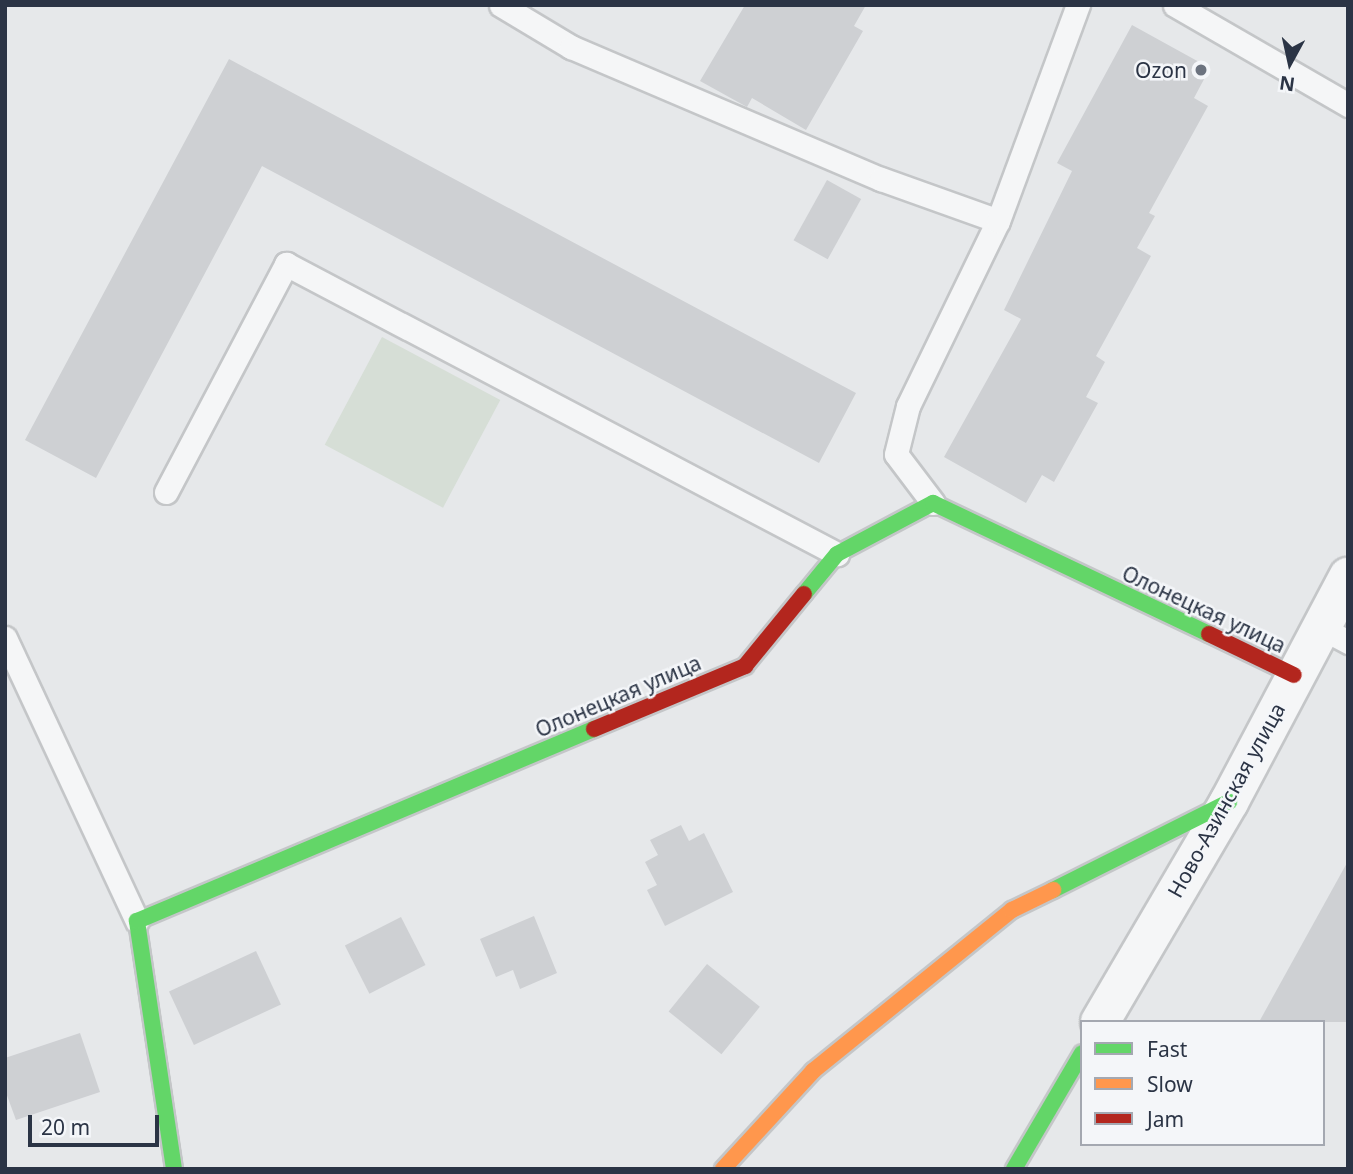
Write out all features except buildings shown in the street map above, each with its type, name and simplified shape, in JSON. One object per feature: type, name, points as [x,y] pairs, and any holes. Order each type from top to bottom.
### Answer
[{"type":"street","name":"Олонецкая улица","points":[[137,921],[745,666],[837,554],[933,503],[1294,675]]},
{"type":"street","name":"Ново-Азинская улица","points":[[1101,1020],[1229,802],[1294,675],[1334,635],[1348,577]]},
{"type":"street","points":[[723,1169],[813,1071],[1012,910],[1229,802]]},
{"type":"street","points":[[137,921],[174,1169]]},
{"type":"street","points":[[1014,1169],[1080,1056]]},
{"type":"lane","points":[[501,5],[538,13],[596,57],[881,179],[998,221]]},
{"type":"lane","points":[[933,503],[896,454],[908,406],[998,221],[1078,5]]},
{"type":"lane","points":[[1175,5],[1348,105]]},
{"type":"lane","points":[[166,492],[286,264],[837,554]]},
{"type":"lane","points":[[5,638],[137,921]]},
{"type":"shaded area","points":[[382,337],[500,400],[443,508],[325,445]]},
{"type":"traffic: fast","points":[[804,594],[837,554],[933,503],[1209,634]]},
{"type":"traffic: fast","points":[[174,1169],[137,921],[594,729]]},
{"type":"traffic: fast","points":[[1053,890],[1229,802]]},
{"type":"traffic: fast","points":[[1014,1169],[1080,1056]]},
{"type":"traffic: slow","points":[[723,1169],[813,1071],[1012,910],[1053,890]]},
{"type":"traffic: jam","points":[[594,729],[745,666],[804,594]]},
{"type":"traffic: jam","points":[[1209,634],[1294,675]]},
{"type":"place","name":"Ozon","points":[[1201,70]]}]
